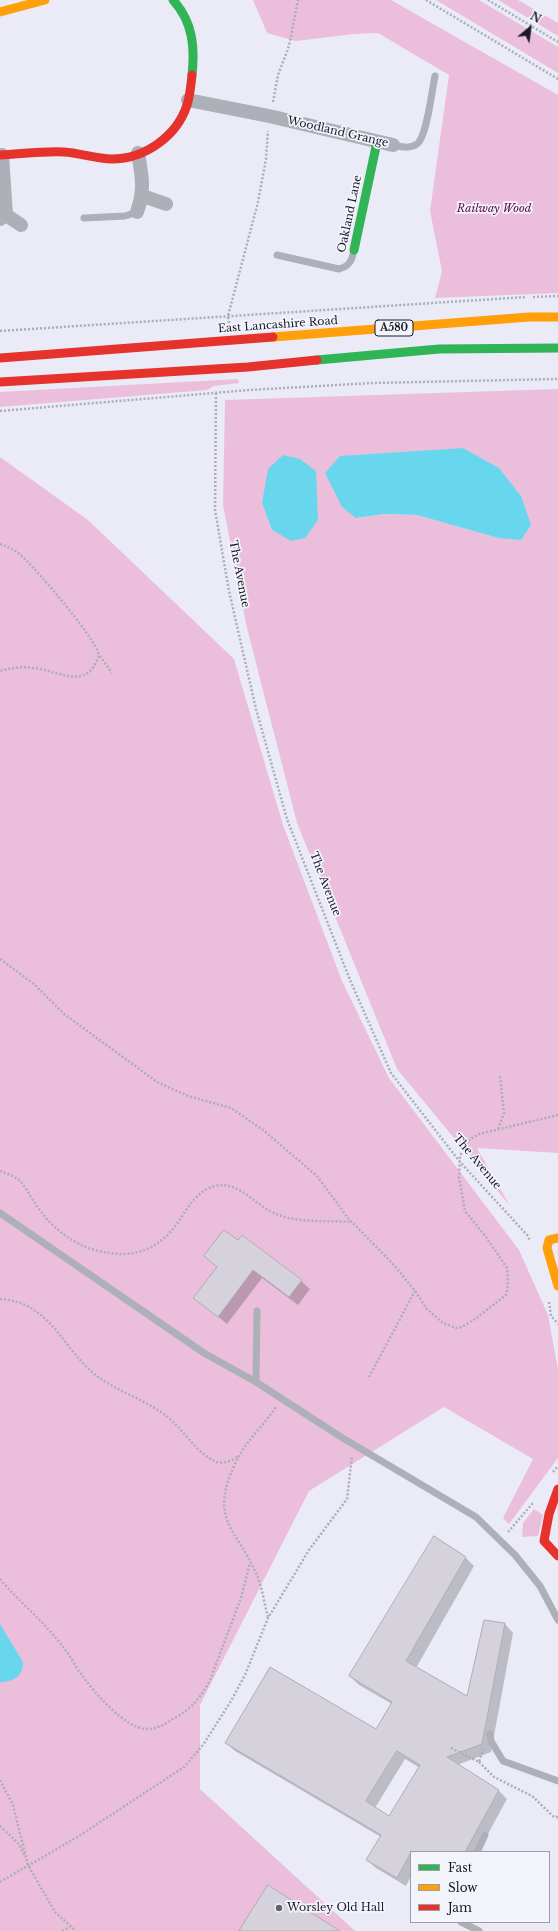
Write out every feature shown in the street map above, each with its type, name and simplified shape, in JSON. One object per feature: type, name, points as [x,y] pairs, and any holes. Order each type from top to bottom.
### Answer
[{"type":"main road","points":[[0,12],[45,0]]},
{"type":"main road","points":[[1,155],[62,152],[114,159],[154,147],[170,134],[180,120],[188,100],[194,60],[189,21],[173,0]]},
{"type":"main road","name":"Oakland Lane","points":[[354,250],[377,142]]},
{"type":"main road","name":"East Lancashire Road","points":[[0,358],[153,348],[529,317],[558,317]]},
{"type":"main road","name":"A580","points":[[0,382],[248,367],[439,349],[558,348]]},
{"type":"main road","points":[[555,1238],[547,1243],[547,1248],[558,1286]]},
{"type":"main road","points":[[558,1489],[549,1514],[544,1541],[558,1556]]},
{"type":"street","name":"Woodland Grange","points":[[188,100],[270,116],[393,145]]},
{"type":"street","points":[[137,212],[143,196],[143,181],[138,153]]},
{"type":"street","points":[[1,155],[3,217],[21,225]]},
{"type":"street","points":[[143,196],[166,204]]},
{"type":"lane","name":"Woodland Grange","points":[[393,145],[405,147],[413,146],[422,139],[435,76]]},
{"type":"lane","points":[[84,218],[125,216],[137,212]]},
{"type":"lane","name":"Oakland Lane","points":[[277,255],[339,269],[350,264],[354,250]]},
{"type":"lane","points":[[0,1214],[204,1353],[256,1382],[281,1400],[353,1445],[476,1517],[500,1538],[516,1555],[540,1586],[558,1620]]},
{"type":"lane","points":[[256,1382],[257,1311]]},
{"type":"lane","points":[[491,1737],[503,1761],[558,1781]]},
{"type":"lane","points":[[477,1851],[485,1834]]},
{"type":"lane","points":[[463,1923],[479,1931]]},
{"type":"path","points":[[228,316],[258,202],[266,159],[270,116],[278,75],[289,46],[298,0]]},
{"type":"path","points":[[426,0],[558,79]]},
{"type":"path","points":[[488,0],[558,42]]},
{"type":"path","points":[[0,331],[384,305],[558,296]]},
{"type":"path","points":[[0,411],[216,393],[372,383],[558,379]]},
{"type":"path","name":"The Avenue","points":[[216,393],[215,510],[229,591],[256,709],[287,819],[350,980],[391,1072],[460,1162],[528,1236],[531,1242]]},
{"type":"path","points":[[0,544],[15,551],[41,576],[98,649],[99,655],[112,673]]},
{"type":"path","points":[[0,671],[23,667],[35,668],[62,676],[80,676],[92,670],[99,655]]},
{"type":"path","points":[[0,959],[34,984],[64,1014],[157,1082],[188,1096],[231,1108],[263,1130],[317,1176],[352,1222],[394,1265],[415,1291],[427,1309],[436,1317],[456,1328],[462,1327],[475,1319],[506,1295],[508,1285],[507,1268],[486,1237],[465,1211],[459,1178],[460,1162],[464,1146],[470,1139],[479,1134],[558,1115]]},
{"type":"path","points":[[498,1130],[504,1113],[500,1076]]},
{"type":"path","points":[[0,1171],[21,1181],[44,1215],[62,1233],[76,1242],[97,1251],[132,1254],[154,1247],[169,1234],[190,1203],[205,1190],[222,1185],[233,1187],[274,1213],[287,1217],[352,1222]]},
{"type":"path","points":[[369,1377],[415,1291]]},
{"type":"path","points":[[549,1296],[551,1316],[558,1324]]},
{"type":"path","points":[[0,1299],[7,1299],[27,1306],[39,1313],[48,1320],[96,1376],[164,1414],[211,1459],[223,1463],[239,1456]]},
{"type":"path","points":[[268,1618],[256,1573],[226,1519],[223,1506],[224,1496],[234,1465],[239,1456],[281,1400]]},
{"type":"path","points":[[0,1882],[79,1836],[184,1767],[203,1745],[231,1701],[245,1675],[268,1618],[309,1550],[347,1499],[353,1445]]},
{"type":"path","points":[[551,1475],[558,1466]]},
{"type":"path","points":[[500,1538],[510,1530],[528,1510],[536,1497]]},
{"type":"path","points":[[0,1579],[67,1651],[80,1673],[94,1691],[125,1721],[138,1728],[147,1729],[160,1727],[179,1716],[194,1705],[204,1692],[241,1598],[250,1563]]},
{"type":"path","points":[[479,1762],[484,1747],[491,1737]]},
{"type":"path","points":[[451,1748],[479,1762],[494,1778],[532,1796],[554,1817],[558,1817]]},
{"type":"path","points":[[0,1780],[13,1805],[28,1865]]},
{"type":"path","points":[[0,1826],[19,1844],[28,1865],[55,1912],[76,1931]]},
{"type":"path","points":[[62,1931],[70,1927]]},
{"type":"green space","name":"Railway Wood","points":[[253,0],[391,0],[558,95],[558,293],[435,298],[442,271],[430,211],[449,75],[378,33],[354,34],[296,41],[267,33]]},
{"type":"green space","points":[[436,0],[479,0],[558,47],[558,73]]},
{"type":"green space","points":[[498,0],[518,0],[558,23],[558,36]]},
{"type":"green space","points":[[238,379],[239,383],[214,386],[207,390],[0,407],[0,392]]},
{"type":"green space","points":[[558,389],[558,1153],[477,1148],[510,1206],[397,1069],[297,823],[247,628],[223,505],[225,400]],"holes":[[[499,468],[498,538],[417,515],[384,514],[356,518]]]},
{"type":"green space","points":[[0,457],[88,520],[234,659],[283,825],[342,981],[389,1078],[519,1250],[548,1315],[558,1370],[558,1458],[509,1524],[503,1518],[533,1459],[444,1407],[309,1491],[200,1705],[200,1789],[355,1931],[0,1931]]},
{"type":"green space","points":[[534,1509],[543,1515],[538,1536],[522,1537],[523,1523]]},
{"type":"water","points":[[463,448],[499,468],[521,496],[531,525],[521,540],[498,538],[417,515],[384,514],[356,518],[342,507],[325,473],[340,456]]},
{"type":"water","points":[[283,455],[300,459],[316,471],[318,520],[305,538],[291,541],[272,530],[262,503],[268,469]]},
{"type":"water","points":[[0,1624],[23,1662],[22,1671],[20,1674],[17,1677],[5,1682],[0,1682]]},
{"type":"building","points":[[224,1230],[238,1240],[242,1235],[302,1280],[289,1297],[253,1270],[218,1317],[193,1298],[217,1267],[204,1256]]},
{"type":"building","points":[[434,1536],[466,1557],[406,1661],[467,1696],[484,1620],[505,1623],[482,1744],[447,1757],[499,1790],[466,1851],[410,1851],[410,1854],[397,1878],[366,1860],[381,1835],[225,1743],[270,1667],[376,1729],[392,1702],[349,1676]],"holes":[[[397,1751],[420,1765],[389,1816],[366,1801]]]},
{"type":"building","name":"Worsley Old Hall","points":[[268,1885],[340,1931],[239,1931]]},
{"type":"traffic: fast","points":[[173,0],[180,8],[189,26],[193,45],[192,75]]},
{"type":"traffic: fast","points":[[354,250],[377,142]]},
{"type":"traffic: fast","points":[[317,360],[439,349],[558,348]]},
{"type":"traffic: slow","points":[[0,12],[45,0]]},
{"type":"traffic: slow","points":[[273,337],[529,317],[558,317]]},
{"type":"traffic: slow","points":[[558,1238],[549,1240],[547,1248],[558,1286]]},
{"type":"traffic: jam","points":[[0,155],[64,152],[112,159],[136,155],[158,144],[176,127],[187,105],[192,75]]},
{"type":"traffic: jam","points":[[0,358],[273,337]]},
{"type":"traffic: jam","points":[[0,382],[248,367],[317,360]]},
{"type":"traffic: jam","points":[[558,1489],[549,1514],[544,1541],[558,1556]]},
{"type":"place","name":"Worsley Old Hall","points":[[279,1908]]}]
